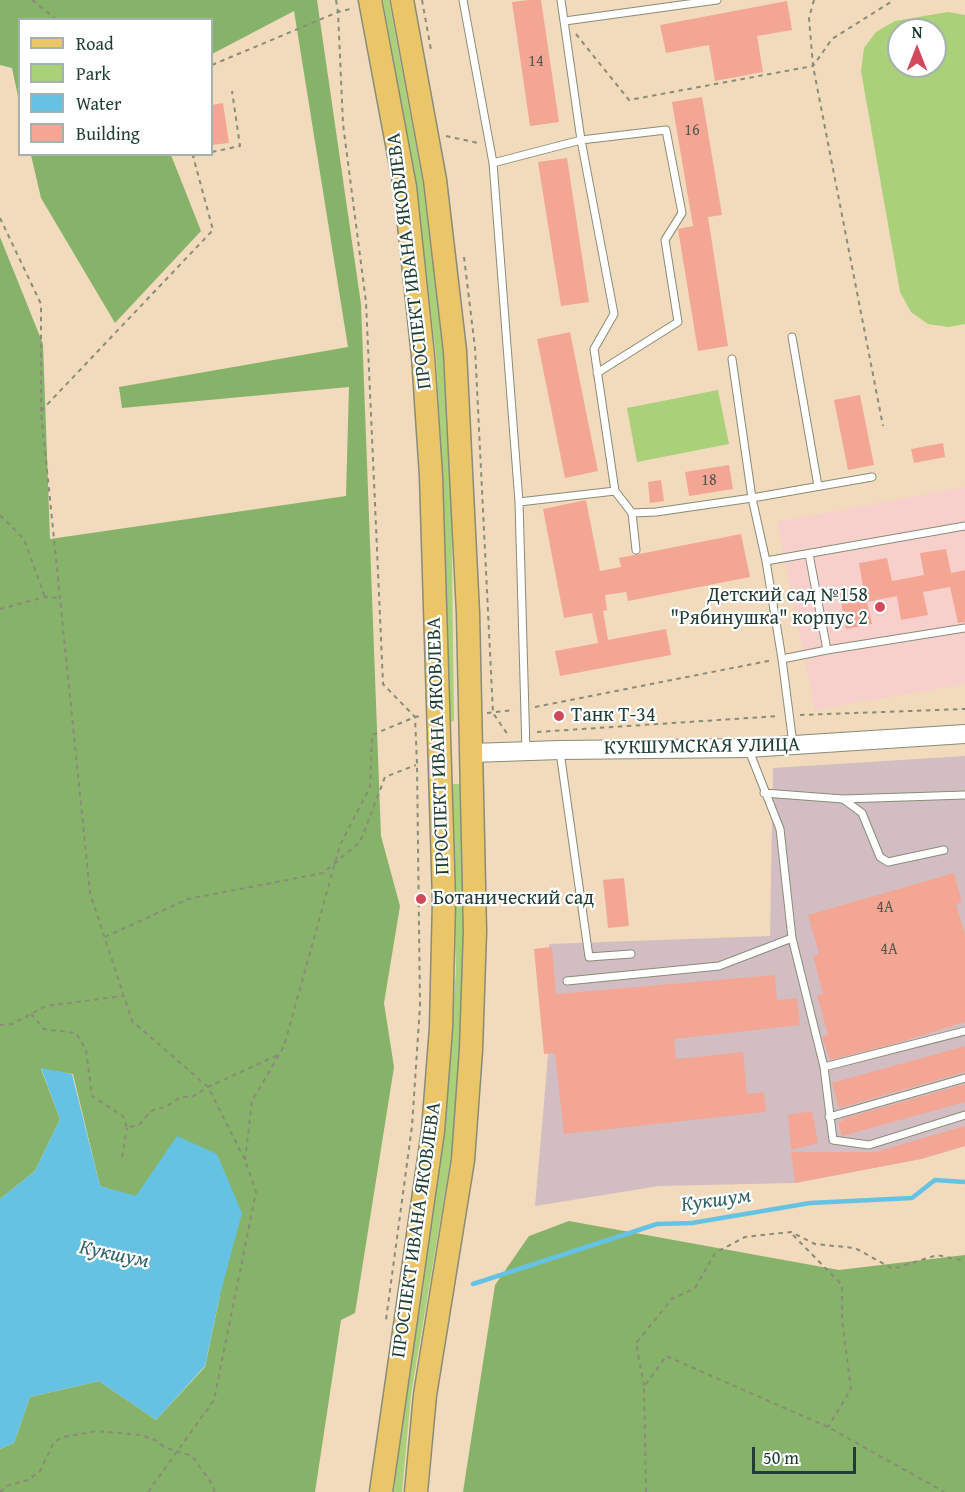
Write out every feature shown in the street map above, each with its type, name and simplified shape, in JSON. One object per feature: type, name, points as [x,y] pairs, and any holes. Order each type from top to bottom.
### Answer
[{"type":"main road","name":"ПРОСПЕКТ ИВАНА ЯКОВЛЕВА","points":[[402,0],[435,180],[455,351],[468,614],[476,931],[470,1072],[463,1161],[425,1395],[416,1492]]},
{"type":"main road","name":"ПРОСПЕКТ ИВАНА ЯКОВЛЕВА","points":[[364,4],[405,186],[423,356],[431,477],[444,900],[441,1028],[433,1131],[381,1492]]},
{"type":"main road","name":"КУКШУМСКАЯ УЛИЦА","points":[[439,754],[472,753]]},
{"type":"street","name":"КУКШУМСКАЯ УЛИЦА","points":[[472,753],[748,748],[965,734]]},
{"type":"lane","points":[[463,0],[493,164],[519,502],[526,751]]},
{"type":"lane","points":[[561,0],[581,140],[614,314],[594,349],[597,373],[615,491],[632,513],[636,550]]},
{"type":"lane","points":[[565,21],[717,0]]},
{"type":"lane","points":[[493,164],[581,140],[666,130],[682,213],[665,240],[678,322],[597,373]]},
{"type":"lane","points":[[792,337],[818,486]]},
{"type":"lane","points":[[732,359],[752,498],[766,561],[782,659],[793,746]]},
{"type":"lane","points":[[632,513],[656,512],[752,498],[872,477]]},
{"type":"lane","points":[[519,502],[615,491]]},
{"type":"lane","points":[[766,561],[965,526]]},
{"type":"lane","points":[[809,554],[827,650]]},
{"type":"lane","points":[[782,659],[965,628]]},
{"type":"lane","points":[[748,748],[780,829],[792,938],[824,1067],[833,1140],[869,1145],[965,1115]]},
{"type":"lane","points":[[560,750],[589,957],[631,954]]},
{"type":"lane","points":[[764,793],[843,799],[965,795]]},
{"type":"lane","points":[[843,799],[862,813],[880,857],[888,862],[944,850]]},
{"type":"lane","points":[[567,981],[718,966],[792,938]]},
{"type":"lane","points":[[824,1067],[965,1031]]},
{"type":"lane","points":[[829,1117],[965,1078]]},
{"type":"path","points":[[32,0],[54,18]]},
{"type":"path","points":[[336,0],[343,124],[366,302],[384,684],[415,717],[417,764],[420,1006],[412,1126],[385,1327]]},
{"type":"path","points":[[814,0],[809,18],[813,66],[883,426]]},
{"type":"path","points":[[565,21],[629,100],[813,66],[832,39],[894,0]]},
{"type":"path","points":[[213,65],[338,12],[364,4]]},
{"type":"path","points":[[213,152],[240,146],[232,91]]},
{"type":"path","points":[[446,136],[490,146]]},
{"type":"path","points":[[41,411],[213,230],[193,156]]},
{"type":"path","points":[[0,218],[41,304],[41,411],[90,893],[132,1021],[208,1087],[244,1160],[256,1192],[214,1400],[148,1492]]},
{"type":"path","points":[[0,515],[24,539],[45,597]]},
{"type":"path","points":[[0,609],[45,597],[60,598]]},
{"type":"path","points":[[782,659],[493,713],[508,735],[790,715],[965,709]]},
{"type":"path","points":[[244,1160],[252,1101],[284,1046],[340,845],[370,787],[372,735],[415,717]]},
{"type":"path","points":[[105,937],[188,899],[323,873],[360,842],[385,777],[417,764]]},
{"type":"path","points":[[0,1025],[12,1024],[46,1006],[124,996]]},
{"type":"path","points":[[31,1014],[44,1029],[76,1033],[86,1050],[92,1096],[123,1116],[127,1128],[122,1158]]},
{"type":"path","points":[[127,1128],[140,1124],[152,1111],[167,1106],[181,1097],[192,1096],[279,1055]]},
{"type":"path","points":[[646,1492],[644,1387],[636,1343],[672,1299],[695,1288],[715,1253],[745,1237],[791,1232],[815,1244],[855,1248],[893,1269],[938,1255],[965,1262]]},
{"type":"path","points":[[791,1232],[842,1285],[842,1320],[851,1389],[828,1427]]},
{"type":"path","points":[[644,1387],[666,1356],[828,1427],[944,1492]]},
{"type":"path","points":[[0,1492],[6,1486],[28,1480],[40,1471],[54,1442],[63,1437],[98,1431],[141,1435],[155,1440],[164,1448],[178,1450],[192,1456],[215,1492]]},
{"type":"shaded area","name":"Детский сад №158 \"Рябинушка\" корпус 2","points":[[965,487],[965,684],[815,710],[777,522]]},
{"type":"shaded area","points":[[965,756],[965,1146],[921,1159],[795,1183],[659,1186],[535,1206],[552,1010],[549,944],[770,936],[773,768]]},
{"type":"green space","points":[[0,0],[317,0],[361,304],[381,836],[400,906],[384,1003],[394,1067],[355,1313],[341,1320],[315,1492],[0,1492],[0,1449],[14,1443],[30,1397],[99,1381],[156,1420],[205,1367],[220,1295],[136,1197],[100,1186],[73,1074],[41,1069],[60,1119],[35,1171],[0,1199],[0,237],[43,344],[50,539],[346,496],[349,387],[122,408],[119,387],[348,347],[294,11],[213,53],[213,18],[18,18],[18,96],[12,68],[0,65]]},
{"type":"green space","points":[[383,0],[389,0],[423,184],[443,353],[451,481],[454,721],[450,722],[443,481],[436,355],[416,186]]},
{"type":"green space","points":[[948,12],[965,15],[965,324],[949,327],[928,324],[911,312],[900,292],[861,71],[864,48],[876,32],[887,26],[887,78],[947,78],[947,18],[913,18]]},
{"type":"green space","points":[[31,156],[171,156],[201,231],[115,323],[41,198]]},
{"type":"green space","points":[[718,390],[729,444],[637,462],[627,408]]},
{"type":"green space","points":[[452,784],[460,784],[464,969],[454,1138],[411,1395],[402,1492],[394,1492],[404,1394],[444,1134],[456,970]]},
{"type":"green space","points":[[569,1221],[839,1270],[965,1255],[965,1492],[463,1492],[495,1285],[529,1236]]},
{"type":"water","points":[[41,1068],[72,1074],[100,1186],[136,1196],[177,1136],[217,1154],[242,1213],[220,1295],[205,1366],[156,1420],[99,1381],[30,1397],[14,1443],[0,1449],[0,1199],[35,1171],[60,1119]]},
{"type":"building","points":[[541,0],[559,122],[530,126],[512,2]]},
{"type":"building","points":[[787,1],[792,30],[757,36],[763,72],[715,81],[709,45],[666,53],[660,25]]},
{"type":"building","points":[[702,97],[722,215],[708,217],[728,346],[698,351],[678,229],[693,226],[672,102]]},
{"type":"building","points":[[223,103],[229,143],[213,145],[213,105]]},
{"type":"building","points":[[567,158],[589,302],[561,306],[538,162]]},
{"type":"building","points":[[570,332],[598,471],[565,478],[537,339]]},
{"type":"building","points":[[860,395],[874,465],[848,470],[834,400]]},
{"type":"building","points":[[943,443],[945,457],[914,463],[911,449]]},
{"type":"building","points":[[729,465],[733,489],[689,496],[685,472]]},
{"type":"building","points":[[661,480],[664,501],[650,503],[648,482]]},
{"type":"building","points":[[586,500],[600,571],[621,567],[619,558],[741,534],[750,577],[628,601],[626,592],[605,595],[607,610],[603,611],[608,640],[666,629],[671,655],[560,676],[555,651],[598,643],[592,613],[564,618],[543,509]]},
{"type":"building","points":[[946,549],[951,573],[965,570],[965,622],[958,623],[950,587],[923,592],[928,615],[901,620],[897,596],[867,602],[872,624],[846,629],[839,591],[863,587],[859,563],[887,558],[892,581],[924,575],[920,553]]},
{"type":"building","points":[[954,873],[962,902],[956,904],[965,935],[965,1022],[901,1042],[830,1060],[822,1036],[828,1035],[817,995],[823,994],[813,956],[819,954],[808,915]]},
{"type":"building","points":[[624,878],[629,926],[608,928],[603,880]]},
{"type":"building","points":[[552,947],[556,994],[775,975],[777,1000],[797,998],[800,1025],[674,1039],[676,1059],[743,1052],[747,1094],[764,1092],[766,1112],[564,1134],[555,1053],[544,1054],[534,949]]},
{"type":"building","points":[[965,1046],[965,1072],[839,1108],[832,1083]]},
{"type":"building","points":[[965,1084],[965,1102],[842,1136],[838,1122],[843,1121],[842,1119]]},
{"type":"building","points":[[812,1111],[818,1143],[791,1150],[788,1115]]},
{"type":"building","points":[[965,1126],[965,1146],[921,1159],[795,1183],[791,1152],[875,1152]]},
{"type":"waterway","name":"Кукшум","points":[[473,1284],[657,1224],[692,1223],[810,1203],[912,1198],[935,1180],[965,1182]]},
{"type":"place","name":"Детский сад №158 \"Рябинушка\" корпус 2","points":[[880,607]]},
{"type":"place","name":"Танк Т-34","points":[[559,716]]},
{"type":"place","name":"Ботанический сад","points":[[421,899]]}]
